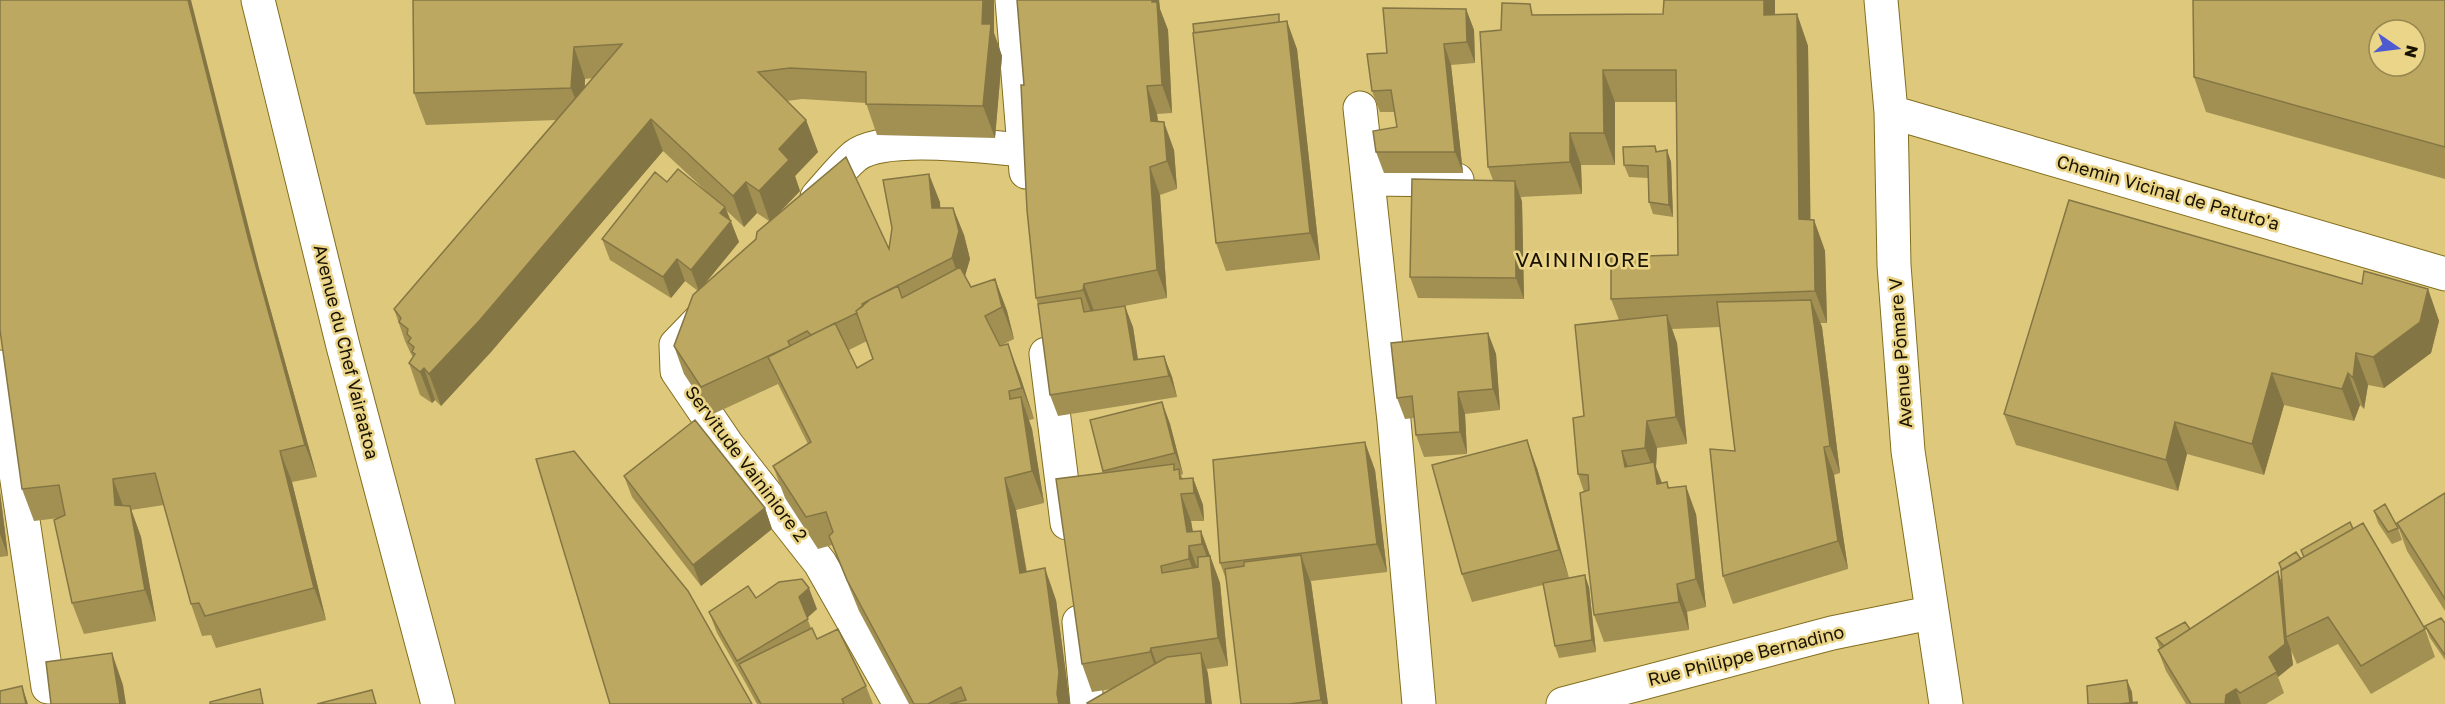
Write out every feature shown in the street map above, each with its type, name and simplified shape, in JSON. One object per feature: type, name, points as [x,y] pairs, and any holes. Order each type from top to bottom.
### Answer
[{"type":"street","name":"Avenue du Chef Vairaatoa","points":[[258,0],[344,346],[438,704]]},
{"type":"street","points":[[1012,0],[1029,205]]},
{"type":"street","name":"Avenue Pōmare V","points":[[1881,0],[1891,112],[1894,265],[1908,451],[1930,613],[1946,704]]},
{"type":"street","points":[[1360,108],[1395,421],[1419,704]]},
{"type":"street","name":"Chemin Vicinal de Patuto'a","points":[[1891,112],[2445,274]]},
{"type":"street","points":[[799,216],[856,155],[879,146],[909,143],[1023,150]]},
{"type":"street","points":[[1368,179],[1476,180]]},
{"type":"street","name":"Servitude Vaininiore 2","points":[[725,294],[676,345],[677,371],[728,446],[820,563],[900,704]]},
{"type":"street","points":[[1042,319],[1070,549]]},
{"type":"street","points":[[0,367],[48,687]]},
{"type":"street","points":[[1076,594],[1087,704]]},
{"type":"street","name":"Rue Philippe Bernadino","points":[[1563,704],[1832,633],[1930,613]]},
{"type":"building","points":[[0,0],[188,0],[249,241],[305,445],[280,451],[314,588],[205,616],[199,603],[191,604],[155,473],[113,479],[115,505],[130,506],[145,590],[72,603],[54,520],[65,515],[59,485],[22,489],[0,330]]},
{"type":"building","points":[[413,0],[983,0],[982,24],[991,24],[983,106],[866,104],[866,72],[790,68],[758,72],[806,120],[779,149],[789,160],[759,191],[746,182],[733,196],[651,119],[480,320],[429,374],[424,368],[420,372],[409,363],[415,354],[412,352],[414,347],[408,342],[411,338],[407,334],[408,329],[399,322],[401,318],[394,309],[622,44],[574,47],[571,88],[414,93]]},
{"type":"building","points":[[1017,0],[1152,0],[1152,2],[1157,2],[1162,85],[1147,86],[1151,121],[1164,122],[1167,161],[1150,167],[1157,270],[1084,284],[1083,290],[1079,291],[1036,298],[1027,210],[1021,85],[1024,85]]},
{"type":"building","points":[[1664,0],[1764,0],[1764,15],[1797,14],[1799,219],[1814,220],[1815,291],[1611,299],[1611,257],[1678,255],[1676,70],[1603,70],[1604,133],[1570,133],[1570,162],[1488,167],[1480,32],[1501,30],[1502,3],[1530,4],[1532,15],[1663,14]]},
{"type":"building","points":[[2193,0],[2445,0],[2445,147],[2194,77]]},
{"type":"building","points":[[1383,8],[1466,9],[1467,42],[1444,44],[1455,152],[1376,152],[1373,131],[1397,127],[1391,90],[1372,91],[1367,54],[1387,53]]},
{"type":"building","points":[[1279,14],[1279,22],[1194,33],[1193,24]]},
{"type":"building","points":[[1287,21],[1310,233],[1216,243],[1193,33]]},
{"type":"building","points":[[1655,146],[1656,152],[1667,150],[1669,205],[1649,202],[1648,166],[1624,165],[1623,147]]},
{"type":"building","points":[[846,157],[889,249],[892,228],[883,180],[929,174],[932,208],[953,208],[959,231],[952,258],[862,304],[863,306],[856,311],[857,313],[811,335],[807,331],[788,341],[790,346],[701,387],[674,346],[693,295],[756,239],[757,232]]},
{"type":"building","points":[[678,169],[725,207],[720,213],[731,221],[691,270],[677,259],[663,277],[602,239],[655,172],[667,182]]},
{"type":"building","points":[[1412,179],[1515,181],[1516,278],[1410,277]]},
{"type":"building","points":[[2069,200],[2362,284],[2364,271],[2428,289],[2420,322],[2373,357],[2356,353],[2353,378],[2348,373],[2342,389],[2272,373],[2252,444],[2175,422],[2166,460],[2004,414]]},
{"type":"building","points":[[960,267],[971,287],[995,279],[1002,307],[985,316],[1000,346],[1008,344],[1022,388],[1009,391],[1010,399],[1021,397],[1032,471],[1005,478],[1020,573],[1045,568],[1059,672],[1057,694],[1059,704],[950,704],[966,700],[961,687],[928,704],[914,704],[847,580],[829,536],[833,532],[826,512],[806,517],[773,466],[811,442],[768,357],[835,323],[857,368],[873,359],[856,311],[871,299],[898,286],[902,298]]},
{"type":"building","points":[[1081,298],[1084,312],[1125,306],[1134,360],[1164,356],[1169,376],[1050,395],[1038,304]]},
{"type":"building","points":[[1811,300],[1830,446],[1824,447],[1838,541],[1723,576],[1710,449],[1735,451],[1717,302]]},
{"type":"building","points":[[1667,315],[1676,417],[1647,421],[1645,448],[1622,451],[1625,467],[1654,462],[1657,484],[1667,482],[1668,488],[1686,486],[1696,579],[1677,584],[1679,602],[1594,615],[1580,493],[1589,490],[1588,475],[1578,474],[1573,418],[1584,416],[1575,325]]},
{"type":"building","points":[[1488,333],[1493,389],[1458,392],[1460,432],[1416,435],[1412,396],[1397,398],[1391,343]]},
{"type":"building","points":[[1162,402],[1175,453],[1103,471],[1090,420]]},
{"type":"building","points":[[695,420],[765,508],[693,565],[624,476]]},
{"type":"building","points":[[1527,440],[1559,550],[1462,574],[1432,465]]},
{"type":"building","points":[[1365,442],[1377,544],[1220,563],[1213,460]]},
{"type":"building","points":[[574,451],[688,591],[752,704],[610,704],[536,459]]},
{"type":"building","points":[[1174,464],[1174,470],[1179,469],[1180,479],[1193,478],[1194,493],[1181,494],[1187,532],[1201,531],[1202,544],[1189,546],[1189,559],[1161,566],[1162,573],[1198,567],[1198,557],[1210,556],[1218,638],[1151,648],[1150,652],[1082,664],[1056,479]]},
{"type":"building","points":[[2445,493],[2445,599],[2397,523]]},
{"type":"building","points":[[2385,504],[2398,528],[2388,532],[2374,511]]},
{"type":"building","points":[[2350,522],[2353,529],[2304,557],[2301,550]]},
{"type":"building","points":[[2363,523],[2425,629],[2361,666],[2328,617],[2286,637],[2281,570]]},
{"type":"building","points":[[2296,552],[2301,559],[2282,570],[2279,563]]},
{"type":"building","points":[[1301,555],[1321,700],[1289,704],[1241,704],[1225,569],[1244,566],[1244,562]]},
{"type":"building","points":[[2278,571],[2285,644],[2269,657],[2277,672],[2240,693],[2236,689],[2226,695],[2225,704],[2191,704],[2158,650]]},
{"type":"building","points":[[1585,575],[1592,640],[1555,646],[1543,583]]},
{"type":"building","points":[[802,579],[809,588],[799,597],[808,619],[737,661],[709,612],[748,586],[756,598],[779,582]]},
{"type":"building","points":[[2441,618],[2445,623],[2445,655],[2425,626]]},
{"type":"building","points":[[2185,622],[2190,629],[2164,646],[2156,638]]},
{"type":"building","points":[[812,628],[817,639],[838,629],[866,686],[842,699],[844,704],[761,704],[739,664]]},
{"type":"building","points":[[112,653],[120,704],[51,704],[46,662]]},
{"type":"building","points":[[1201,653],[1206,704],[1087,703],[1167,657]]},
{"type":"building","points":[[2127,680],[2130,703],[2088,704],[2087,686]]},
{"type":"building","points":[[22,686],[26,704],[0,704],[0,691]]},
{"type":"building","points":[[260,689],[263,704],[210,704],[210,702]]},
{"type":"building","points":[[372,690],[376,704],[317,704]]},
{"type":"district","name":"VAININIORE","points":[[1583,260]]}]
